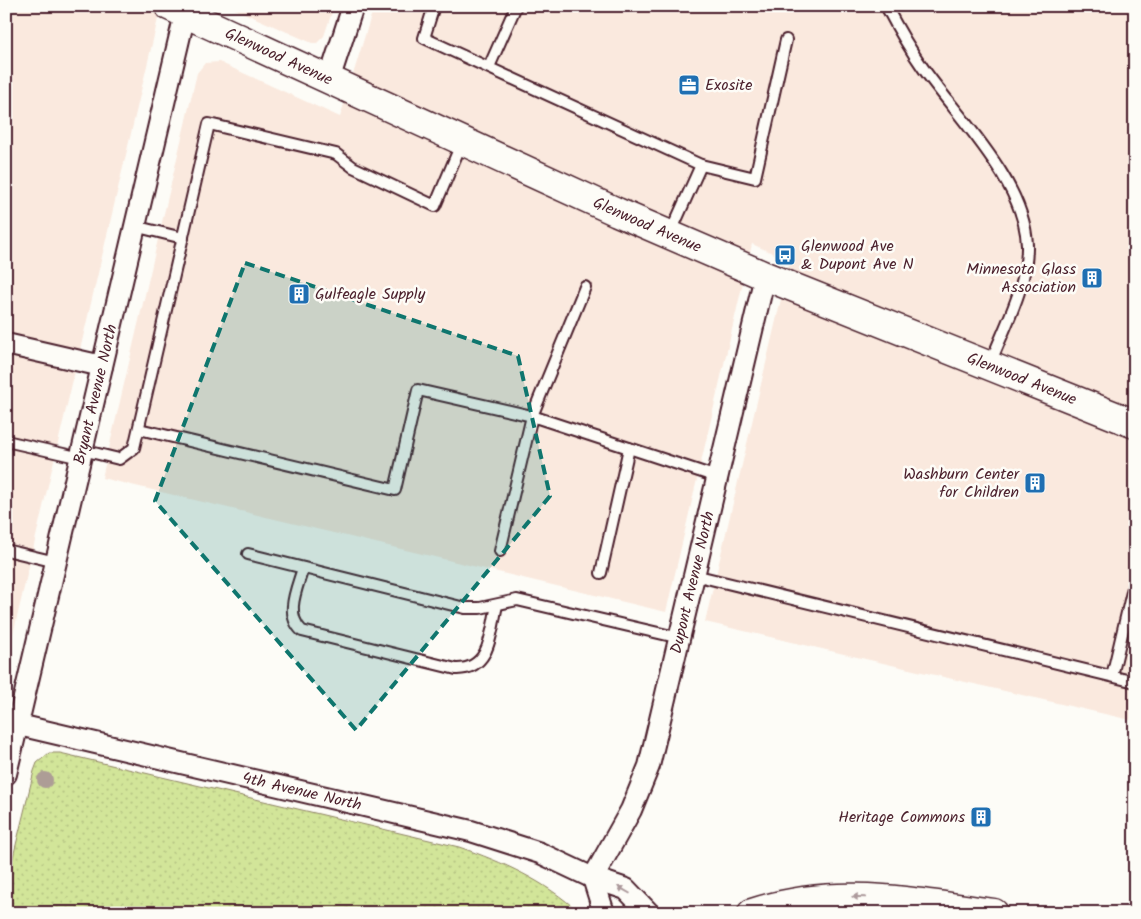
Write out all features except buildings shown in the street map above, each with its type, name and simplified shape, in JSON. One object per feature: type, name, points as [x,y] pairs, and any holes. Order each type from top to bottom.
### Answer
[{"type":"street","points":[[329,80],[353,6]]},
{"type":"street","name":"Glenwood Avenue","points":[[177,10],[765,276],[1133,419]]},
{"type":"street","name":"Bryant Avenue North","points":[[6,774],[12,723],[56,562],[102,366],[134,226],[177,10]]},
{"type":"street","name":"Dupont Avenue North","points":[[592,878],[631,810],[649,766],[765,276]]},
{"type":"street","points":[[6,344],[102,366]]},
{"type":"street","name":"4th Avenue North","points":[[12,723],[471,831],[540,853],[592,878],[626,889],[649,913]]},
{"type":"street","points":[[592,878],[604,913]]},
{"type":"street","points":[[752,913],[814,899],[842,896],[871,897],[994,913]]},
{"type":"lane","points":[[434,6],[424,38],[702,165],[755,178],[786,40]]},
{"type":"lane","points":[[490,67],[516,6]]},
{"type":"lane","points":[[886,6],[922,68],[1012,188],[1023,221],[1026,245],[1024,270],[990,365]]},
{"type":"lane","points":[[6,441],[119,459],[134,448],[209,124],[336,154],[353,167],[435,206],[463,141]]},
{"type":"lane","points":[[670,234],[702,165]]},
{"type":"lane","points":[[134,226],[183,238]]},
{"type":"lane","points":[[500,551],[532,416],[584,287]]},
{"type":"lane","points":[[138,429],[394,490],[418,390],[532,416],[717,477]]},
{"type":"lane","points":[[601,574],[629,448]]},
{"type":"lane","points":[[6,550],[56,562]]},
{"type":"lane","points":[[248,554],[465,608],[497,605],[517,600],[680,638]]},
{"type":"lane","points":[[303,568],[292,616],[294,624],[302,631],[456,669],[475,666],[485,655],[497,605]]},
{"type":"lane","points":[[694,575],[1135,682]]},
{"type":"lane","points":[[1112,676],[1135,580]]},
{"type":"highlighted area","points":[[245,263],[518,356],[550,496],[356,730],[155,501]]},
{"type":"shaded area","points":[[6,6],[161,6],[6,664]]},
{"type":"shaded area","points":[[228,6],[334,6],[324,36],[317,43],[312,43]]},
{"type":"shaded area","points":[[374,6],[1135,6],[1135,721],[705,622],[790,261],[752,244],[666,612],[102,478],[197,73],[205,63],[219,62],[340,117]]},
{"type":"green space","points":[[49,753],[60,753],[459,847],[492,859],[538,882],[553,891],[580,913],[6,913],[6,886],[34,771],[37,763]]},
{"type":"place","name":"Exosite","points":[[689,85]]},
{"type":"place","name":"Glenwood Ave & Dupont Ave N","points":[[785,255]]},
{"type":"place","name":"Minnesota Glass Association","points":[[1092,278]]},
{"type":"place","name":"Gulfeagle Supply","points":[[299,294]]},
{"type":"place","name":"Washburn Center for Children","points":[[1035,483]]},
{"type":"place","name":"Heritage Commons","points":[[981,817]]}]
